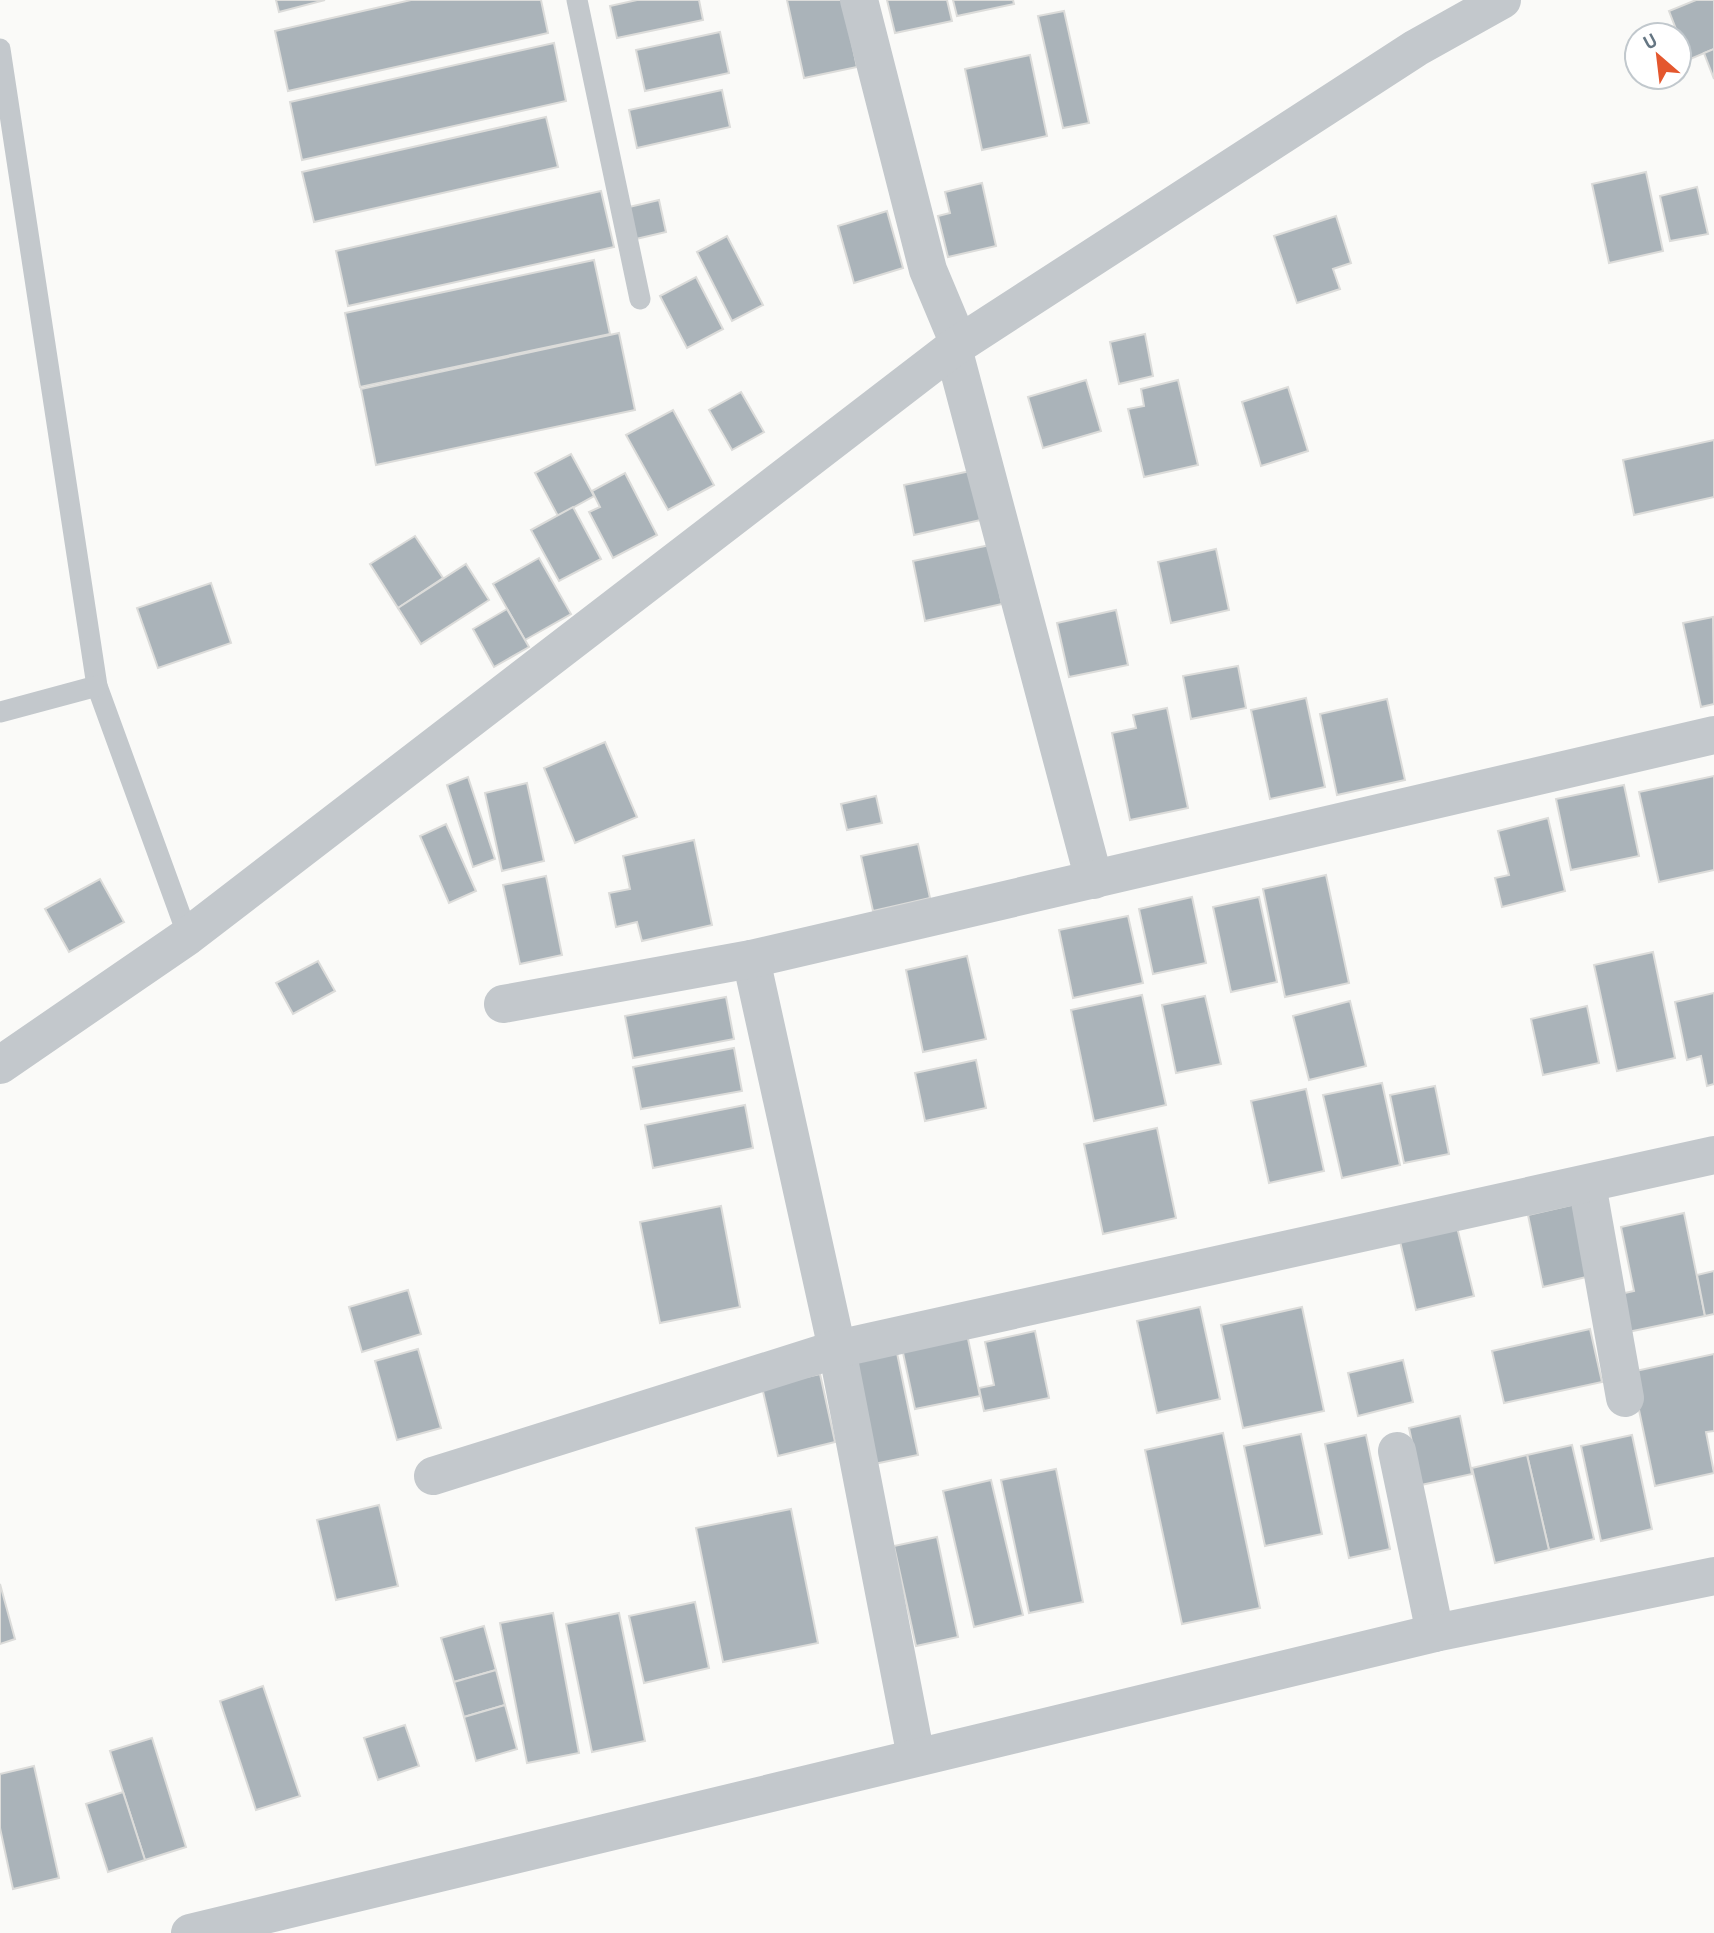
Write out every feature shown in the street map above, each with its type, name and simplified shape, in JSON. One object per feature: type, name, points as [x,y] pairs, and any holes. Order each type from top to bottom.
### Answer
[{"type":"street","points":[[859,0],[928,270],[956,346],[1094,880]]},
{"type":"street","points":[[0,1065],[188,936],[956,346],[1416,48],[1502,0]]},
{"type":"street","points":[[503,1004],[751,959],[1714,735]]},
{"type":"street","points":[[751,959],[837,1349],[916,1757]]},
{"type":"street","points":[[433,1476],[837,1349],[1714,1155]]},
{"type":"street","points":[[1587,1184],[1625,1398]]},
{"type":"street","points":[[1397,1451],[1435,1633]]},
{"type":"street","points":[[190,1933],[1435,1633],[1714,1576]]},
{"type":"lane","points":[[577,0],[640,299]]},
{"type":"lane","points":[[0,49],[97,685],[188,936]]},
{"type":"lane","points":[[0,712],[97,685]]},
{"type":"building","points":[[276,0],[325,0],[279,12]]},
{"type":"building","points":[[411,0],[541,0],[548,33],[288,91],[275,31]]},
{"type":"building","points":[[637,0],[699,0],[703,20],[617,38],[610,6]]},
{"type":"building","points":[[787,0],[843,0],[857,67],[804,78]]},
{"type":"building","points":[[887,0],[947,0],[952,21],[895,33]]},
{"type":"building","points":[[953,0],[1013,0],[1014,4],[957,16]]},
{"type":"building","points":[[1696,0],[1714,0],[1714,49],[1693,58],[1693,21],[1673,21],[1669,11]]},
{"type":"building","points":[[1064,11],[1089,123],[1063,128],[1038,16]]},
{"type":"building","points":[[720,32],[729,73],[645,91],[636,50]]},
{"type":"building","points":[[554,43],[566,101],[302,160],[290,102]]},
{"type":"building","points":[[1714,49],[1714,79],[1704,53]]},
{"type":"building","points":[[1030,55],[1047,136],[982,150],[965,69]]},
{"type":"building","points":[[722,90],[730,127],[637,148],[629,110]]},
{"type":"building","points":[[546,117],[558,167],[314,222],[302,172]]},
{"type":"building","points":[[1646,172],[1663,251],[1609,263],[1592,184]]},
{"type":"building","points":[[982,183],[996,246],[948,257],[938,216],[950,213],[945,192]]},
{"type":"building","points":[[1697,187],[1708,234],[1670,241],[1660,196]]},
{"type":"building","points":[[601,191],[614,247],[348,306],[336,251]]},
{"type":"building","points":[[659,200],[666,232],[636,239],[629,207]]},
{"type":"building","points":[[887,211],[903,268],[854,283],[838,226]]},
{"type":"building","points":[[1336,216],[1351,263],[1333,269],[1340,289],[1297,303],[1274,236]]},
{"type":"building","points":[[727,236],[763,305],[732,321],[697,252]]},
{"type":"building","points":[[594,260],[610,334],[360,387],[345,313]]},
{"type":"building","points":[[696,277],[723,329],[687,348],[660,296]]},
{"type":"building","points":[[619,333],[635,410],[376,465],[361,389]]},
{"type":"building","points":[[1145,334],[1153,376],[1119,384],[1110,342]]},
{"type":"building","points":[[1086,380],[1101,431],[1043,448],[1028,397]]},
{"type":"building","points":[[1178,380],[1198,465],[1144,477],[1128,409],[1144,406],[1141,389]]},
{"type":"building","points":[[1288,387],[1308,451],[1261,466],[1242,402]]},
{"type":"building","points":[[741,392],[764,432],[732,450],[709,410]]},
{"type":"building","points":[[673,410],[714,485],[668,510],[626,435]]},
{"type":"building","points":[[1714,440],[1714,497],[1634,515],[1623,460]]},
{"type":"building","points":[[571,454],[594,496],[558,516],[535,473]]},
{"type":"building","points":[[975,470],[985,519],[914,535],[904,485]]},
{"type":"building","points":[[625,473],[657,535],[613,558],[589,512],[600,507],[592,491]]},
{"type":"building","points":[[573,507],[601,559],[559,581],[531,530]]},
{"type":"building","points":[[415,536],[443,578],[398,608],[370,564]]},
{"type":"building","points":[[990,545],[1002,604],[925,621],[913,561]]},
{"type":"building","points":[[1216,549],[1229,610],[1171,623],[1158,562]]},
{"type":"building","points":[[539,558],[571,614],[525,640],[493,584]]},
{"type":"building","points":[[466,564],[489,600],[421,644],[398,608]]},
{"type":"building","points":[[211,583],[231,643],[158,668],[137,608]]},
{"type":"building","points":[[507,609],[529,647],[494,667],[473,629]]},
{"type":"building","points":[[1116,610],[1128,665],[1069,677],[1057,623]]},
{"type":"building","points":[[1713,617],[1714,704],[1701,707],[1683,623]]},
{"type":"building","points":[[1238,666],[1246,708],[1191,719],[1183,676]]},
{"type":"building","points":[[1306,698],[1325,787],[1270,799],[1251,710]]},
{"type":"building","points":[[1387,699],[1405,780],[1337,795],[1320,714]]},
{"type":"building","points":[[1167,708],[1188,808],[1130,820],[1112,733],[1136,728],[1133,715]]},
{"type":"building","points":[[605,742],[637,817],[575,843],[544,768]]},
{"type":"building","points":[[1714,776],[1714,870],[1659,882],[1639,792]]},
{"type":"building","points":[[468,777],[495,859],[473,867],[447,785]]},
{"type":"building","points":[[527,783],[544,861],[502,871],[485,793]]},
{"type":"building","points":[[1624,785],[1639,856],[1571,870],[1556,799]]},
{"type":"building","points":[[876,796],[882,823],[847,830],[841,804]]},
{"type":"building","points":[[1548,818],[1565,891],[1502,907],[1495,878],[1509,875],[1498,831]]},
{"type":"building","points":[[446,824],[476,891],[449,903],[420,836]]},
{"type":"building","points":[[694,840],[712,925],[642,941],[637,922],[616,927],[609,893],[630,889],[623,856]]},
{"type":"building","points":[[918,844],[930,898],[873,911],[861,856]]},
{"type":"building","points":[[1326,875],[1349,983],[1285,997],[1263,889]]},
{"type":"building","points":[[546,876],[562,955],[520,964],[503,885]]},
{"type":"building","points":[[100,879],[124,922],[69,952],[45,909]]},
{"type":"building","points":[[1192,897],[1206,963],[1153,974],[1139,909]]},
{"type":"building","points":[[1259,897],[1277,982],[1231,992],[1213,907]]},
{"type":"building","points":[[1128,916],[1143,983],[1073,998],[1059,930]]},
{"type":"building","points":[[1653,952],[1675,1058],[1617,1071],[1594,965]]},
{"type":"building","points":[[967,956],[986,1039],[923,1052],[906,970]]},
{"type":"building","points":[[318,961],[335,991],[293,1014],[276,983]]},
{"type":"building","points":[[1714,993],[1714,1084],[1707,1086],[1701,1056],[1687,1060],[1675,1002]]},
{"type":"building","points":[[1142,995],[1166,1105],[1094,1121],[1071,1010]]},
{"type":"building","points":[[1205,996],[1221,1064],[1176,1073],[1162,1005]]},
{"type":"building","points":[[726,997],[734,1039],[633,1058],[625,1016]]},
{"type":"building","points":[[1350,1001],[1366,1066],[1309,1080],[1293,1016]]},
{"type":"building","points":[[1587,1006],[1599,1063],[1543,1075],[1531,1019]]},
{"type":"building","points":[[734,1048],[742,1091],[641,1109],[633,1067]]},
{"type":"building","points":[[976,1060],[986,1108],[925,1121],[915,1073]]},
{"type":"building","points":[[1382,1083],[1400,1165],[1342,1178],[1323,1095]]},
{"type":"building","points":[[1435,1086],[1449,1154],[1404,1163],[1390,1095]]},
{"type":"building","points":[[1306,1089],[1324,1171],[1269,1183],[1251,1101]]},
{"type":"building","points":[[745,1105],[753,1148],[653,1168],[645,1125]]},
{"type":"building","points":[[1157,1128],[1176,1218],[1103,1234],[1084,1144]]},
{"type":"building","points":[[1580,1203],[1595,1275],[1543,1287],[1528,1215]]},
{"type":"building","points":[[721,1206],[740,1307],[660,1323],[640,1222]]},
{"type":"building","points":[[1684,1213],[1705,1316],[1628,1332],[1620,1294],[1634,1291],[1621,1227]]},
{"type":"building","points":[[1456,1223],[1474,1296],[1416,1310],[1399,1237]]},
{"type":"building","points":[[1714,1271],[1714,1314],[1705,1316],[1697,1275]]},
{"type":"building","points":[[408,1290],[421,1334],[362,1352],[349,1307]]},
{"type":"building","points":[[1200,1307],[1220,1399],[1157,1413],[1137,1321]]},
{"type":"building","points":[[1302,1307],[1324,1411],[1243,1428],[1221,1325]]},
{"type":"building","points":[[1590,1329],[1602,1382],[1504,1403],[1492,1351]]},
{"type":"building","points":[[1035,1331],[1049,1398],[984,1411],[979,1388],[994,1385],[985,1342]]},
{"type":"building","points":[[967,1334],[980,1396],[915,1409],[902,1348]]},
{"type":"building","points":[[418,1349],[441,1428],[397,1440],[375,1361]]},
{"type":"building","points":[[897,1353],[918,1455],[874,1464],[854,1361]]},
{"type":"building","points":[[1714,1354],[1714,1431],[1706,1432],[1714,1473],[1655,1486],[1631,1372]]},
{"type":"building","points":[[1403,1360],[1413,1402],[1358,1416],[1348,1373]]},
{"type":"building","points":[[820,1374],[835,1442],[778,1456],[762,1387]]},
{"type":"building","points":[[1460,1416],[1472,1474],[1421,1485],[1409,1428]]},
{"type":"building","points":[[1223,1433],[1260,1608],[1182,1624],[1145,1450]]},
{"type":"building","points":[[1301,1434],[1322,1534],[1265,1546],[1244,1446]]},
{"type":"building","points":[[1366,1435],[1390,1549],[1349,1558],[1325,1444]]},
{"type":"building","points":[[1632,1435],[1652,1529],[1601,1541],[1581,1446]]},
{"type":"building","points":[[1572,1445],[1594,1539],[1549,1550],[1527,1455]]},
{"type":"building","points":[[1527,1455],[1549,1550],[1495,1563],[1472,1468]]},
{"type":"building","points":[[1056,1469],[1083,1602],[1029,1613],[1001,1480]]},
{"type":"building","points":[[991,1480],[1023,1615],[974,1627],[943,1491]]},
{"type":"building","points":[[379,1505],[398,1586],[336,1600],[317,1520]]},
{"type":"building","points":[[791,1509],[818,1643],[723,1662],[696,1528]]},
{"type":"building","points":[[937,1537],[958,1637],[916,1646],[894,1546]]},
{"type":"building","points":[[0,1584],[15,1639],[0,1644]]},
{"type":"building","points":[[695,1602],[709,1668],[644,1683],[629,1616]]},
{"type":"building","points":[[553,1613],[579,1753],[527,1763],[500,1623]]},
{"type":"building","points":[[619,1613],[645,1741],[592,1752],[566,1624]]},
{"type":"building","points":[[484,1626],[496,1670],[454,1682],[441,1638]]},
{"type":"building","points":[[496,1670],[505,1705],[464,1717],[454,1682]]},
{"type":"building","points":[[263,1686],[300,1796],[256,1810],[220,1701]]},
{"type":"building","points":[[505,1705],[517,1749],[476,1761],[464,1717]]},
{"type":"building","points":[[405,1725],[419,1766],[378,1780],[364,1738]]},
{"type":"building","points":[[152,1738],[186,1847],[145,1860],[110,1751]]},
{"type":"building","points":[[34,1766],[59,1878],[13,1889],[0,1828],[0,1774]]},
{"type":"building","points":[[123,1792],[145,1860],[108,1872],[86,1804]]}]
